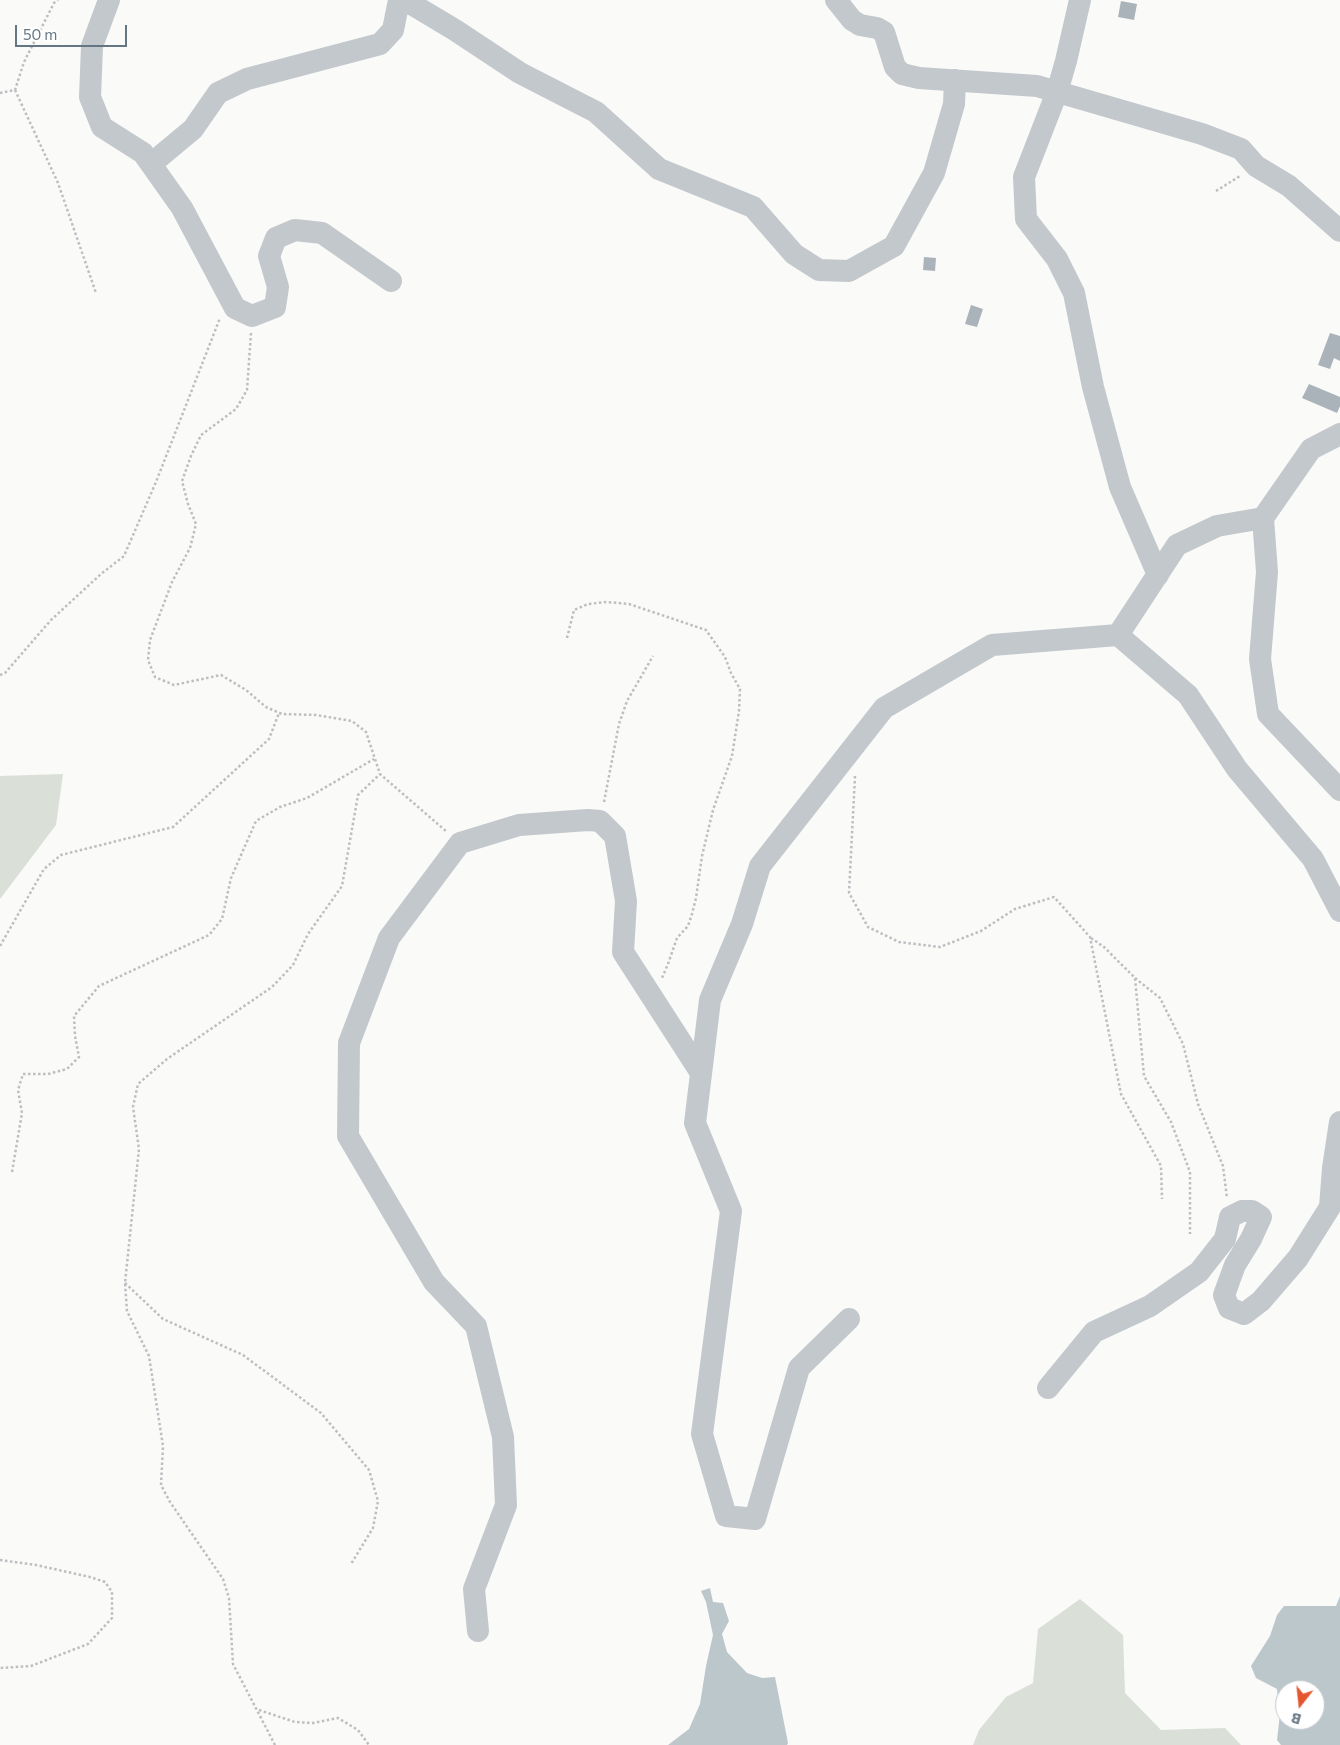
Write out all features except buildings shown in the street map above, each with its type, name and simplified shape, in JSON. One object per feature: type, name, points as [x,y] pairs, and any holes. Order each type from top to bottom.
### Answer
[{"type":"street","points":[[108,0],[92,46],[90,97],[102,127],[143,153],[182,208],[235,308],[252,316],[275,307],[278,287],[269,256],[276,238],[294,230],[322,233],[391,281]]},
{"type":"street","points":[[151,164],[193,129],[218,93],[247,79],[380,44],[393,30],[399,0]]},
{"type":"street","points":[[405,0],[520,73],[596,112],[659,169],[753,208],[794,254],[820,270],[849,271],[894,246],[934,173],[954,104],[954,80]]},
{"type":"street","points":[[836,0],[852,20],[860,25],[877,28],[884,32],[895,67],[902,74],[919,78],[1037,86],[1202,134],[1241,149],[1256,166],[1289,186],[1340,231]]},
{"type":"street","points":[[1080,0],[1066,62],[1024,177],[1026,219],[1057,259],[1074,293],[1093,387],[1120,487],[1158,575]]},
{"type":"street","points":[[1340,434],[1311,449],[1263,518],[1268,572],[1260,660],[1268,714],[1340,790]]},
{"type":"street","points":[[1118,635],[1177,544],[1217,526],[1263,518]]},
{"type":"street","points":[[849,1319],[799,1368],[755,1519],[726,1516],[702,1434],[731,1211],[695,1123],[710,1000],[742,924],[760,866],[884,708],[992,645],[1118,635],[1188,695],[1237,769],[1313,859],[1340,911]]},
{"type":"street","points":[[478,1631],[474,1589],[506,1505],[503,1437],[476,1326],[434,1282],[348,1136],[349,1043],[390,938],[460,843],[519,825],[588,820],[600,821],[615,836],[626,901],[623,952],[701,1073]]},
{"type":"street","points":[[1048,1388],[1094,1332],[1150,1306],[1199,1272],[1225,1239],[1230,1217],[1242,1211],[1252,1211],[1261,1217],[1252,1239],[1235,1265],[1224,1295],[1229,1308],[1244,1314],[1261,1301],[1298,1258],[1330,1207],[1333,1168],[1340,1122]]},
{"type":"path","points":[[58,0],[54,3],[24,62],[15,90],[58,183],[96,293]]},
{"type":"path","points":[[0,93],[15,90]]},
{"type":"path","points":[[1216,191],[1256,166]]},
{"type":"path","points":[[0,675],[4,673],[51,620],[101,574],[124,556],[156,482],[228,296]]},
{"type":"path","points":[[252,316],[247,390],[236,409],[202,435],[191,456],[182,481],[196,524],[190,548],[172,582],[150,640],[148,660],[155,677],[174,685],[221,675],[246,690],[266,707],[279,713],[352,721],[366,732],[380,774],[460,843]]},
{"type":"path","points":[[567,638],[574,610],[588,604],[608,602],[629,604],[706,630],[725,657],[740,689],[739,711],[732,756],[713,810],[702,856],[692,914],[688,926],[677,938],[668,964],[652,997]]},
{"type":"path","points":[[600,821],[619,724],[627,701],[653,656]]},
{"type":"path","points":[[0,946],[44,869],[62,855],[173,827],[269,739],[279,713]]},
{"type":"path","points":[[12,1172],[22,1113],[18,1090],[23,1074],[48,1074],[67,1069],[79,1057],[74,1016],[99,986],[209,935],[222,919],[231,878],[256,821],[280,807],[306,798],[374,759]]},
{"type":"path","points":[[855,772],[849,893],[868,926],[899,942],[940,947],[980,931],[1015,909],[1054,897],[1090,937],[1104,947],[1135,978],[1160,998],[1183,1044],[1198,1104],[1224,1166],[1230,1217]]},
{"type":"path","points":[[274,1745],[233,1664],[229,1598],[223,1579],[160,1485],[163,1446],[149,1356],[127,1311],[125,1283],[139,1149],[134,1107],[138,1084],[167,1058],[272,987],[293,965],[308,934],[342,886],[358,795],[380,774]]},
{"type":"path","points":[[1090,937],[1121,1094],[1161,1166],[1162,1199]]},
{"type":"path","points":[[1135,978],[1144,1076],[1171,1122],[1190,1172],[1190,1234]]},
{"type":"path","points":[[125,1283],[163,1318],[243,1355],[321,1413],[369,1470],[378,1501],[373,1528],[351,1564]]},
{"type":"path","points":[[0,1560],[36,1565],[90,1577],[105,1582],[112,1592],[112,1618],[88,1644],[31,1666],[0,1668]]},
{"type":"path","points":[[257,1709],[295,1722],[313,1723],[338,1718],[358,1730],[369,1745]]},
{"type":"shaded area","points":[[63,774],[56,825],[0,899],[0,776]]},
{"type":"shaded area","points":[[710,1588],[713,1602],[723,1603],[729,1621],[722,1634],[727,1652],[747,1673],[762,1678],[775,1677],[787,1745],[668,1745],[689,1729],[700,1704],[713,1635],[706,1602],[701,1591]]},
{"type":"shaded area","points":[[1340,1596],[1340,1745],[1281,1745],[1277,1740],[1278,1730],[1325,1730],[1325,1680],[1275,1680],[1275,1688],[1256,1678],[1251,1666],[1270,1636],[1277,1615],[1284,1606],[1336,1606]]},
{"type":"shaded area","points":[[1080,1599],[1123,1635],[1125,1693],[1161,1730],[1225,1728],[1241,1745],[973,1745],[979,1730],[1006,1697],[1033,1683],[1038,1629]]}]
